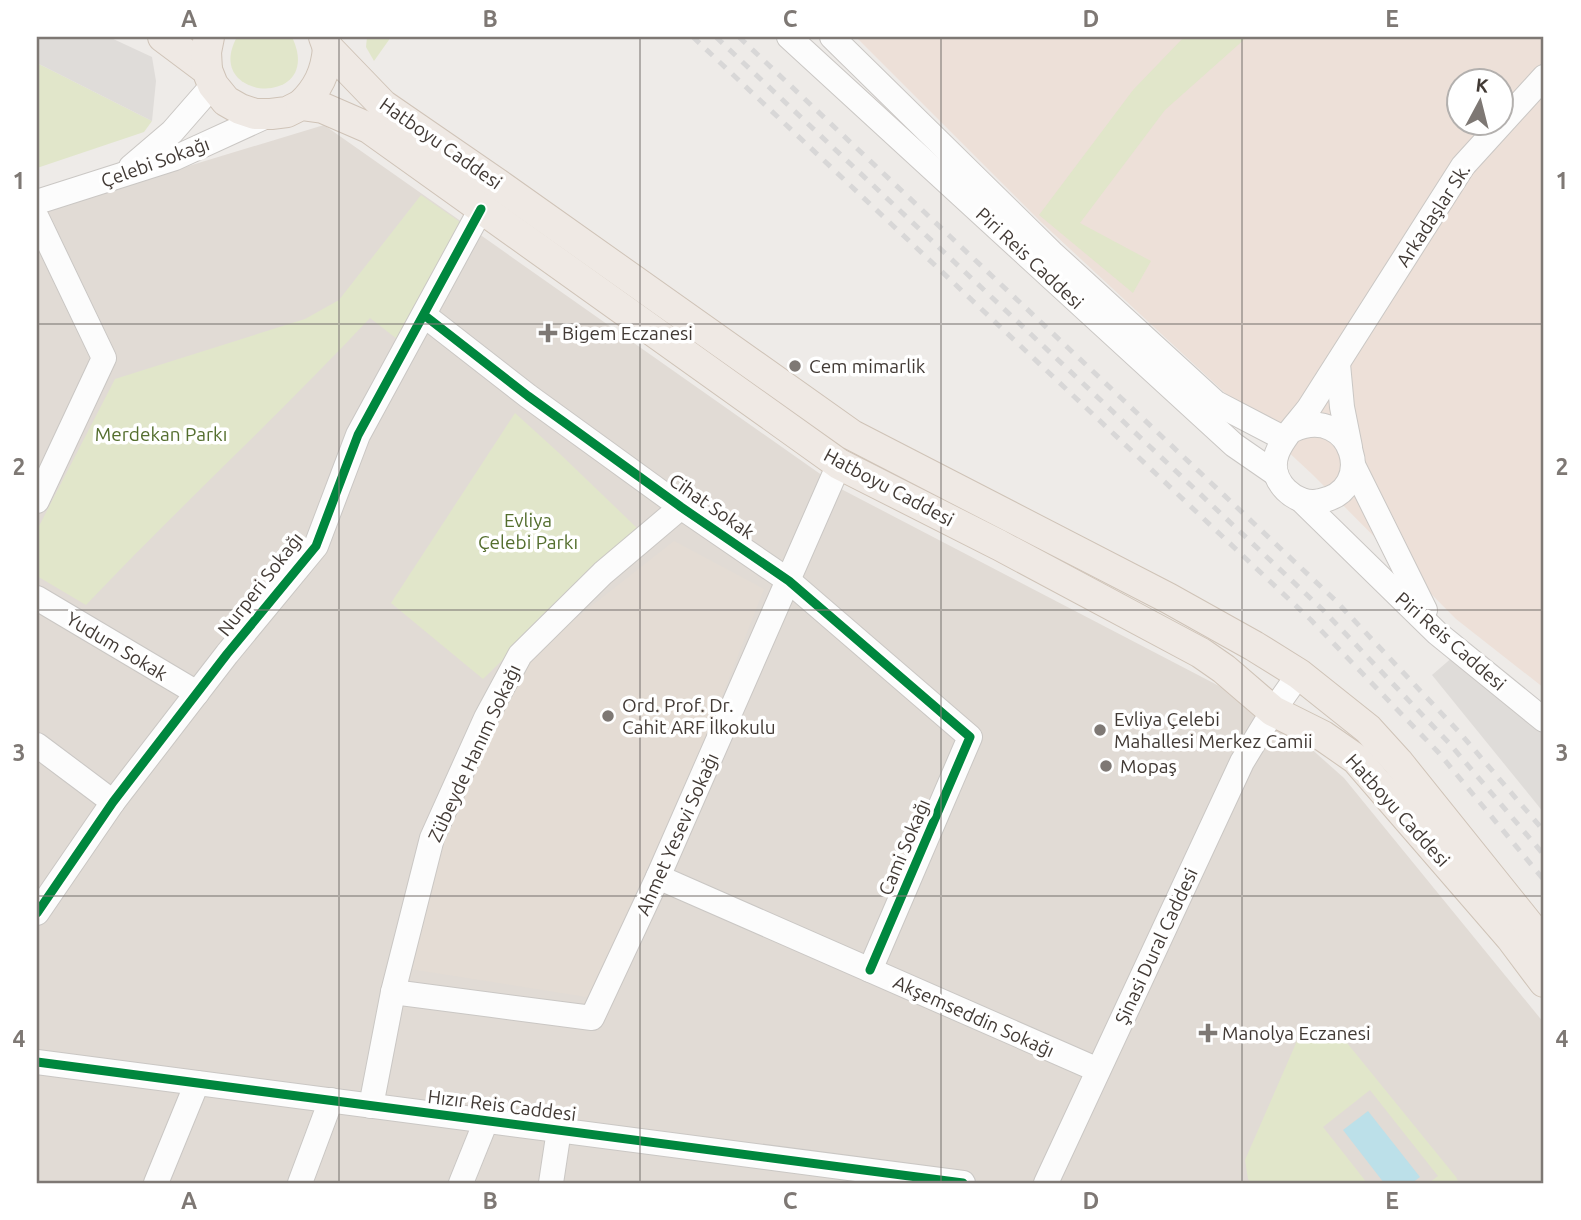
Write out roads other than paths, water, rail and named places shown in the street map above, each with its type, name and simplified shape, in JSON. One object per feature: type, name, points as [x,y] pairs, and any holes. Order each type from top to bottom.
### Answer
[{"type":"main road","points":[[163,37],[210,78],[226,101],[255,114],[287,112],[301,105],[313,94],[327,65],[329,41]]},
{"type":"main road","points":[[209,37],[206,52],[210,78]]},
{"type":"main road","name":"Hatboyu Caddesi","points":[[329,41],[383,105],[852,435],[1168,598],[1299,674],[1368,729],[1398,762],[1544,944]]},
{"type":"main road","name":"Hatboyu Caddesi","points":[[301,105],[323,108],[369,128],[839,464],[999,545],[1201,653],[1273,711],[1323,736],[1356,759],[1511,938],[1544,982]]},
{"type":"street","name":"Piri Reis Caddesi","points":[[789,37],[1234,445],[1276,474]]},
{"type":"street","name":"Piri Reis Caddesi","points":[[832,37],[1052,253],[1216,403],[1288,434]]},
{"type":"street","name":"Arkadaşlar Sk.","points":[[1288,434],[1338,364],[1463,166],[1544,76]]},
{"type":"street","points":[[120,177],[172,132],[210,78]]},
{"type":"street","name":"Çelebi Sokağı","points":[[37,202],[176,158],[271,114]]},
{"type":"street","name":"Nurperi Sokağı","points":[[37,914],[114,802],[197,693],[316,545],[358,435],[481,209]]},
{"type":"street","points":[[37,218],[104,358],[37,500]]},
{"type":"street","name":"Cihat Sokak","points":[[424,315],[528,396],[789,581],[970,737]]},
{"type":"street","points":[[1338,364],[1342,407],[1352,458],[1347,485],[1338,494],[1314,503],[1290,494],[1281,485],[1276,474],[1277,449],[1288,434],[1303,425],[1326,426],[1345,439],[1352,458],[1399,562],[1437,633]]},
{"type":"street","name":"Ahmet Yesevi Sokağı","points":[[393,992],[592,1018],[658,877],[839,464]]},
{"type":"street","name":"Piri Reis Caddesi","points":[[1301,500],[1437,633],[1544,720]]},
{"type":"street","name":"Zübeyde Hanım Sokağı","points":[[370,1106],[393,992],[432,838],[486,718],[520,655],[603,573],[681,507]]},
{"type":"street","name":"Yudum Sokak","points":[[37,598],[197,693]]},
{"type":"street","name":"Şinasi Dural Caddesi","points":[[1046,1183],[1242,762],[1299,674]]},
{"type":"street","name":"Cami Sokağı","points":[[870,971],[970,737]]},
{"type":"street","points":[[37,745],[114,802]]},
{"type":"street","name":"Akşemseddin Sokağı","points":[[658,877],[1098,1070]]},
{"type":"street","name":"Hızır Reis Caddesi","points":[[37,1062],[559,1130],[861,1177],[963,1183]]},
{"type":"street","points":[[156,1183],[197,1083]]},
{"type":"street","points":[[300,1183],[331,1100]]},
{"type":"street","points":[[461,1183],[486,1121]]},
{"type":"street","points":[[551,1183],[559,1130]]},
{"type":"water","points":[[1368,1111],[1420,1177],[1412,1183],[1384,1183],[1343,1130]]},
{"type":"railway","points":[[693,37],[1311,620],[1438,752],[1544,880]]},
{"type":"railway","points":[[716,37],[1323,610],[1449,743],[1544,855]]},
{"type":"railway","points":[[739,37],[1335,600],[1460,733],[1544,831]]},
{"type":"place","name":"Bigem Eczanesi","points":[[548,333]]},
{"type":"place","name":"Cem mimarlik","points":[[795,366]]},
{"type":"place","name":"Ord. Prof. Dr. Cahit ARF İlkokulu","points":[[608,716]]},
{"type":"place","name":"Evliya Çelebi Mahallesi Merkez Camii","points":[[1100,730]]},
{"type":"place","name":"Mopaş","points":[[1106,766]]},
{"type":"place","name":"Manolya Eczanesi","points":[[1208,1033]]},
{"type":"park label","name":"Merdekan Parkı","points":[[161,434]]},
{"type":"park label","name":"Evliya Çelebi Parkı","points":[[528,531]]}]
